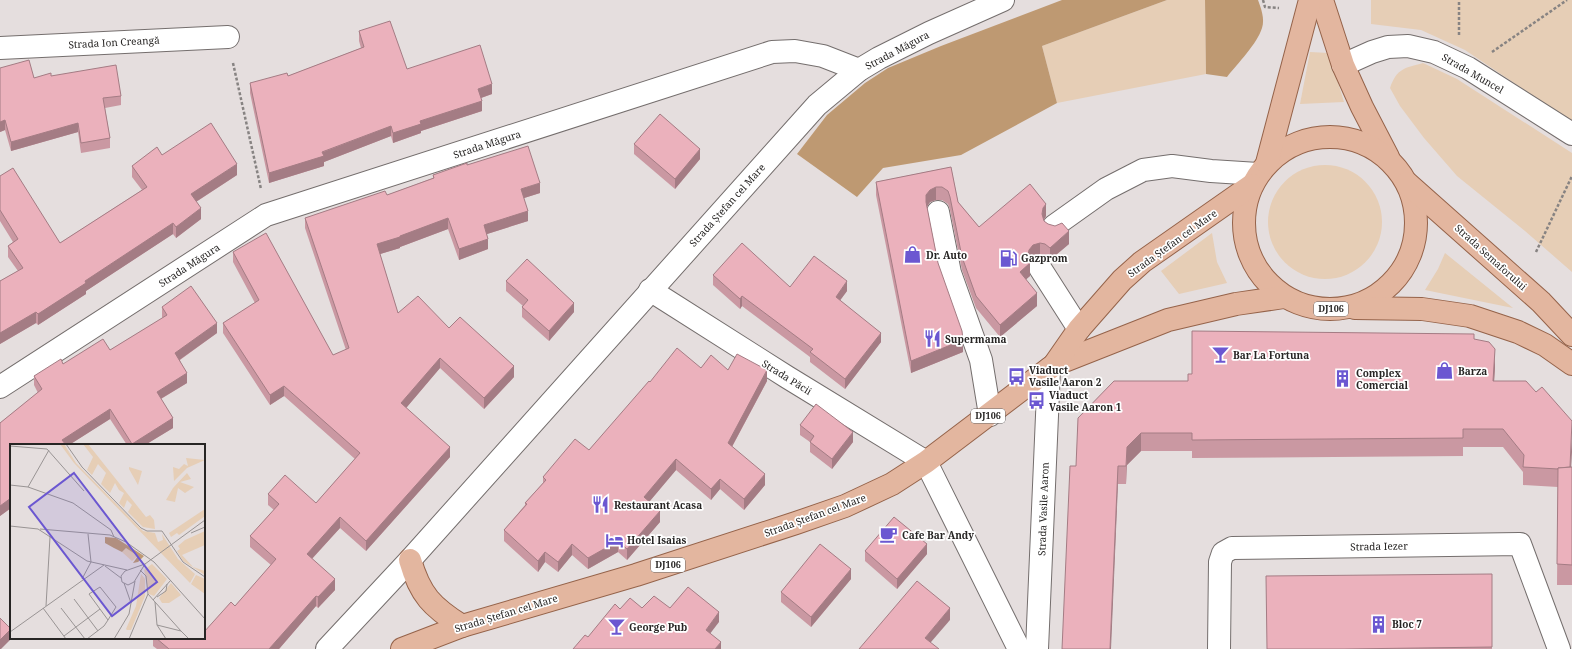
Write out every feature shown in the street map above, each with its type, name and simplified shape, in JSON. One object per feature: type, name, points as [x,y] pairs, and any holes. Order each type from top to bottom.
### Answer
[{"type":"main road","name":"DJ106","points":[[1310,0],[1259,174],[1244,210],[1244,235],[1251,260],[1264,281],[1284,297],[1304,306],[1326,310],[1348,308],[1373,298],[1394,282],[1408,259],[1416,234],[1415,208],[1407,183],[1390,160],[1362,107],[1343,65],[1322,0]]},
{"type":"main road","name":"DJ106","points":[[1259,174],[1289,146],[1314,137],[1342,137],[1368,145],[1390,160]]},
{"type":"main road","name":"Strada Ștefan cel Mare","points":[[402,649],[462,626],[636,575],[796,524],[845,506],[892,484],[926,462],[1052,367],[1079,329],[1100,303],[1122,280],[1142,262],[1259,174]]},
{"type":"main road","name":"Strada Semaforului","points":[[1407,183],[1541,302],[1572,335]]},
{"type":"main road","name":"DJ106","points":[[1052,367],[1168,320],[1236,304],[1284,297]]},
{"type":"main road","points":[[1348,308],[1422,309],[1470,316],[1518,332],[1544,345],[1572,364]]},
{"type":"main road","points":[[410,560],[415,577],[427,598],[442,613],[462,626]]},
{"type":"street","name":"Strada Măgura","points":[[0,387],[266,215],[772,52],[794,51],[823,56],[859,70],[928,33],[1003,0]]},
{"type":"street","name":"Strada Ion Creangă","points":[[0,48],[228,37]]},
{"type":"street","name":"Strada Muncel","points":[[1343,65],[1372,52],[1388,47],[1408,46],[1434,52],[1468,68],[1572,134]]},
{"type":"street","name":"Strada Ștefan cel Mare","points":[[327,649],[410,560],[817,105],[859,70]]},
{"type":"street","points":[[1054,226],[1106,189],[1143,170],[1172,166],[1211,171],[1259,174]]},
{"type":"street","points":[[938,212],[950,273],[981,360],[990,415]]},
{"type":"street","points":[[1040,268],[1079,329]]},
{"type":"street","name":"Strada Păcii","points":[[650,290],[787,377],[926,462]]},
{"type":"street","name":"Strada Vasile Aaron","points":[[1036,649],[1052,367]]},
{"type":"street","points":[[926,462],[1019,649]]},
{"type":"street","name":"Strada Iezer","points":[[1219,649],[1220,562],[1223,553],[1232,548],[1520,544],[1559,649]]},
{"type":"path","points":[[1263,0],[1265,7],[1279,8]]},
{"type":"path","points":[[1468,68],[1567,0]]},
{"type":"path","points":[[228,37],[266,215]]},
{"type":"path","points":[[1536,252],[1572,176]]},
{"type":"shaded area","points":[[1062,0],[1167,0],[1042,46],[1057,103],[961,155],[883,168],[857,197],[797,154],[827,115],[865,83],[888,68]]},
{"type":"shaded area","points":[[1167,0],[1205,0],[1206,74],[1057,103],[1042,46]]},
{"type":"shaded area","points":[[1205,0],[1258,0],[1263,17],[1263,25],[1260,34],[1252,47],[1227,77],[1206,74]]},
{"type":"shaded area","points":[[1371,0],[1572,0],[1572,122],[1465,50],[1421,30],[1371,24]]},
{"type":"shaded area","points":[[1310,52],[1329,53],[1344,102],[1300,104]]},
{"type":"shaded area","points":[[1423,63],[1457,79],[1572,153],[1572,272],[1525,231],[1457,176],[1424,138],[1400,106],[1390,88],[1393,81],[1402,70]]},
{"type":"shaded area","points":[[1325,165],[1347,169],[1357,174],[1373,190],[1378,200],[1382,222],[1378,244],[1373,254],[1357,270],[1347,275],[1325,279],[1303,275],[1293,270],[1277,254],[1272,244],[1268,222],[1272,200],[1277,190],[1293,174],[1303,169]]},
{"type":"shaded area","points":[[1212,233],[1217,262],[1227,283],[1179,294],[1161,271]]},
{"type":"shaded area","points":[[1445,253],[1513,308],[1425,290],[1438,269]]},
{"type":"building","points":[[390,21],[407,69],[480,45],[492,84],[478,89],[482,101],[420,121],[421,124],[393,133],[391,126],[322,152],[324,156],[269,173],[250,83],[287,73],[288,76],[364,47],[359,31]]},
{"type":"building","points":[[29,60],[34,78],[51,73],[51,76],[116,65],[121,96],[103,98],[110,138],[81,143],[78,123],[11,142],[5,120],[0,122],[0,68]]},
{"type":"building","points":[[660,114],[700,149],[675,179],[634,144]]},
{"type":"building","points":[[211,123],[237,164],[191,194],[201,208],[176,227],[173,223],[38,314],[36,312],[0,333],[0,281],[23,268],[8,246],[18,239],[0,210],[0,176],[13,168],[60,243],[147,187],[132,166],[157,147],[162,155]]},
{"type":"building","points":[[528,146],[540,183],[521,189],[528,211],[484,225],[488,239],[459,249],[448,218],[400,237],[377,244],[398,313],[418,296],[449,328],[460,317],[514,366],[484,398],[440,358],[401,403],[450,447],[366,541],[340,517],[307,554],[335,579],[318,597],[316,596],[269,649],[169,649],[157,639],[205,639],[205,631],[231,602],[235,606],[276,559],[250,536],[279,504],[268,494],[285,475],[316,503],[360,453],[284,386],[270,395],[223,323],[259,300],[233,252],[266,233],[333,355],[349,348],[305,218],[385,191],[387,195],[434,178],[433,175],[467,163],[467,165]]},
{"type":"building","points":[[951,167],[958,202],[979,227],[1030,184],[1046,204],[1043,208],[1042,214],[1044,221],[1055,226],[1062,223],[1069,231],[1050,248],[1045,244],[1040,243],[1033,245],[1029,250],[1028,255],[1030,263],[1020,272],[1037,293],[1000,325],[976,296],[962,257],[948,191],[942,187],[936,187],[930,190],[926,195],[926,202],[938,263],[962,331],[963,340],[911,361],[876,182]]},
{"type":"building","points":[[742,243],[790,287],[814,256],[847,281],[836,297],[881,333],[845,379],[810,352],[813,349],[742,296],[740,299],[713,275]]},
{"type":"building","points":[[527,259],[574,303],[549,331],[522,307],[528,300],[506,281]]},
{"type":"building","points":[[191,286],[217,323],[175,353],[187,373],[157,392],[173,418],[132,444],[110,409],[62,440],[65,444],[10,444],[10,499],[0,506],[0,423],[42,389],[34,376],[61,359],[63,364],[103,339],[110,350],[167,315],[162,307]]},
{"type":"building","points":[[1192,331],[1474,334],[1474,339],[1489,342],[1495,349],[1493,381],[1526,381],[1536,392],[1542,387],[1572,421],[1570,467],[1558,469],[1523,467],[1524,455],[1503,429],[1463,429],[1463,438],[1192,440],[1192,433],[1141,433],[1127,447],[1126,466],[1118,466],[1110,649],[1062,649],[1070,466],[1076,466],[1078,418],[1114,381],[1188,381],[1188,374],[1192,374]]},
{"type":"building","points":[[677,348],[701,368],[711,355],[728,370],[737,354],[767,370],[728,443],[765,474],[744,499],[720,479],[711,489],[676,459],[644,497],[660,511],[627,549],[618,541],[588,558],[572,544],[558,562],[545,552],[538,561],[504,530],[527,504],[525,503],[546,480],[543,477],[575,439],[589,450],[649,381],[650,382]]},
{"type":"building","points":[[816,404],[853,432],[832,459],[810,442],[814,436],[800,425]]},
{"type":"building","points":[[1572,467],[1572,565],[1557,564],[1558,468]]},
{"type":"building","points":[[894,517],[927,544],[897,579],[865,551]]},
{"type":"building","points":[[820,544],[851,569],[811,617],[781,592]]},
{"type":"building","name":"Bloc 7","points":[[1492,574],[1492,647],[1267,649],[1266,576]]},
{"type":"building","points":[[917,581],[950,608],[925,638],[939,649],[859,649]]},
{"type":"building","points":[[688,587],[719,612],[706,630],[721,642],[715,649],[573,649],[585,635],[588,637],[615,604],[620,609],[630,598],[642,608],[654,596],[670,608]]},
{"type":"building","points":[[0,618],[10,628],[10,630],[0,640]]},
{"type":"place","name":"Dr. Auto","points":[[913,255]]},
{"type":"place","name":"Gazprom","points":[[1008,258]]},
{"type":"place","name":"Supermama","points":[[932,339]]},
{"type":"place","name":"Bar La Fortuna","points":[[1220,355]]},
{"type":"place","name":"Barza","points":[[1445,371]]},
{"type":"place","name":"Viaduct Vasile Aaron 2","points":[[1016,376]]},
{"type":"place","name":"Complex Comercial","points":[[1343,379]]},
{"type":"place","name":"Viaduct Vasile Aaron 1","points":[[1036,401]]},
{"type":"place","name":"Restaurant Acasa","points":[[601,505]]},
{"type":"place","name":"Cafe Bar Andy","points":[[889,535]]},
{"type":"place","name":"Hotel Isaias","points":[[614,540]]},
{"type":"place","name":"Bloc 7","points":[[1379,624]]},
{"type":"place","name":"George Pub","points":[[616,627]]}]
